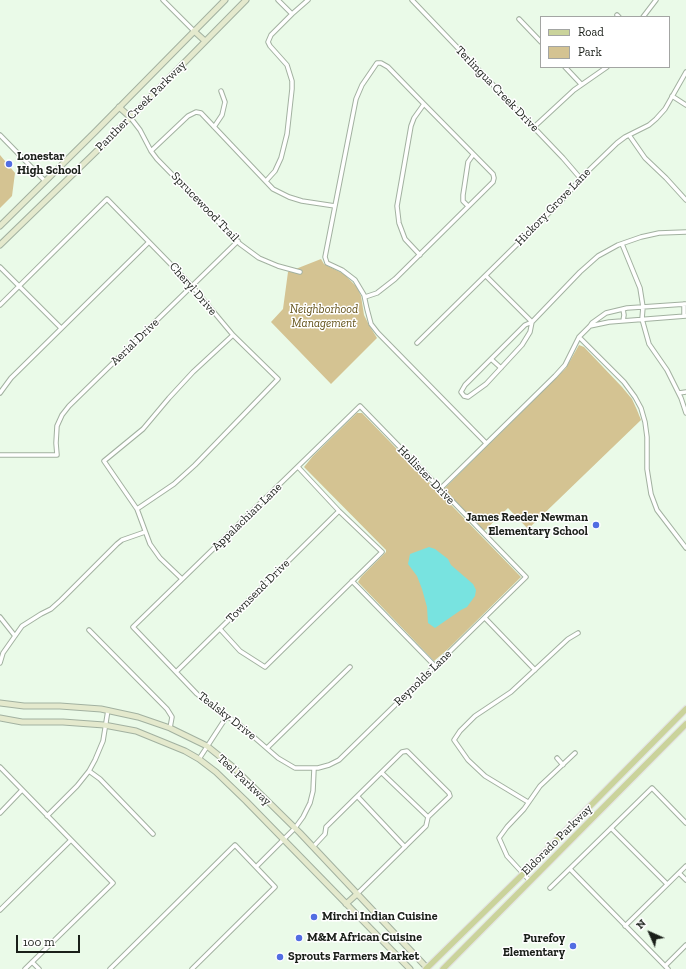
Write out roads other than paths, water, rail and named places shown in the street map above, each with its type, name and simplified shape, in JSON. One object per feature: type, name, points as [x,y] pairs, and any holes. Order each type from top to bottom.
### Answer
[{"type":"main road","name":"Panther Creek Parkway","points":[[0,226],[225,0]]},
{"type":"main road","name":"Panther Creek Parkway","points":[[0,245],[246,0]]},
{"type":"main road","points":[[194,31],[205,41]]},
{"type":"main road","points":[[120,107],[130,117]]},
{"type":"main road","name":"Teel Parkway","points":[[0,703],[24,706],[60,706],[108,710],[138,717],[170,728],[207,746],[233,767],[295,828],[427,969]]},
{"type":"main road","name":"Eldorado Parkway","points":[[427,969],[686,710]]},
{"type":"main road","name":"Teel Parkway","points":[[0,718],[22,722],[63,722],[106,725],[136,731],[185,751],[199,759],[216,772],[241,796],[410,969]]},
{"type":"main road","name":"Eldorado Parkway","points":[[443,969],[686,724]]},
{"type":"main road","points":[[346,904],[357,894]]},
{"type":"street","points":[[278,0],[292,14]]},
{"type":"street","points":[[266,181],[275,171],[281,158],[287,134],[292,89],[292,81],[287,65],[268,42],[272,35],[292,14],[308,0]]},
{"type":"street","name":"Terlingua Creek Drive","points":[[412,0],[534,127],[581,179]]},
{"type":"street","points":[[644,16],[656,0]]},
{"type":"street","points":[[165,1],[194,31]]},
{"type":"street","points":[[519,19],[540,41]]},
{"type":"street","points":[[365,297],[377,293],[395,279],[493,182],[494,178],[493,174],[388,67],[381,63],[377,63],[362,85],[356,99],[325,257],[327,263],[342,270],[355,280],[365,297],[371,324],[378,333],[391,343],[486,443]]},
{"type":"street","points":[[566,68],[581,84]]},
{"type":"street","points":[[534,127],[565,97],[581,84],[605,68]]},
{"type":"street","name":"Hickory Grove Lane","points":[[417,343],[561,201],[617,143],[649,125],[656,119],[665,109],[686,72]]},
{"type":"street","points":[[214,126],[222,115],[225,102],[221,91]]},
{"type":"street","points":[[672,96],[686,105]]},
{"type":"street","points":[[420,255],[405,239],[399,223],[397,206],[411,126],[414,118],[424,104]]},
{"type":"street","points":[[151,151],[188,116],[196,112],[201,113],[273,189],[289,197],[302,201],[336,206]]},
{"type":"street","name":"Sprucewood Trail","points":[[130,117],[140,130],[151,151],[212,216],[238,241],[259,258],[278,266],[294,269],[300,272]]},
{"type":"street","points":[[0,135],[45,181]]},
{"type":"street","points":[[629,135],[642,155],[686,200]]},
{"type":"street","points":[[468,206],[463,200],[463,195],[468,162],[474,155]]},
{"type":"street","name":"Cheryl Drive","points":[[19,286],[107,199],[192,286],[233,336],[278,379],[195,465],[174,484],[137,509]]},
{"type":"street","points":[[532,322],[530,332],[522,345],[501,368],[486,384],[468,397],[464,396],[461,392],[465,385],[525,324],[532,322],[586,266],[604,253],[622,244],[647,235],[686,232]]},
{"type":"street","name":"Aerial Drive","points":[[0,455],[57,455],[57,426],[69,406],[238,241]]},
{"type":"street","points":[[0,393],[10,378],[149,242]]},
{"type":"street","points":[[622,244],[640,288],[643,307],[642,319],[649,344],[667,370],[679,393],[686,413]]},
{"type":"street","points":[[0,268],[61,328]]},
{"type":"street","points":[[486,276],[532,322]]},
{"type":"street","points":[[0,305],[19,286]]},
{"type":"street","points":[[440,489],[555,376],[565,365],[579,337],[592,323],[606,313],[623,309],[685,304],[685,316],[609,322],[590,326]]},
{"type":"street","points":[[622,321],[624,315],[623,309]]},
{"type":"street","points":[[182,579],[160,558],[150,544],[137,509],[104,461],[143,429],[193,372],[233,336]]},
{"type":"street","points":[[579,337],[624,382],[641,408],[647,437],[647,469],[650,494],[657,510],[686,548]]},
{"type":"street","points":[[491,359],[501,368]]},
{"type":"street","points":[[679,393],[686,392]]},
{"type":"street","name":"Appalachian Lane","points":[[133,627],[360,406]]},
{"type":"street","name":"Hollister Drive","points":[[360,406],[526,577]]},
{"type":"street","points":[[220,630],[240,651],[265,667],[382,552],[298,467]]},
{"type":"street","name":"Townsend Drive","points":[[176,672],[220,630],[339,510]]},
{"type":"street","points":[[0,663],[3,653],[22,626],[51,609],[122,540],[145,532]]},
{"type":"street","name":"Reynolds Lane","points":[[314,769],[330,765],[339,760],[526,577]]},
{"type":"street","points":[[352,581],[435,666]]},
{"type":"street","points":[[0,618],[15,636]]},
{"type":"street","points":[[485,618],[535,670]]},
{"type":"street","name":"Tealsky Drive","points":[[133,627],[203,699],[240,725],[278,758],[295,768],[314,769]]},
{"type":"street","points":[[89,630],[167,709],[172,717],[170,728]]},
{"type":"street","points":[[528,802],[485,776],[468,760],[454,740],[460,731],[475,716],[511,692],[568,639],[578,633]]},
{"type":"street","points":[[267,748],[350,667]]},
{"type":"street","points":[[47,816],[77,786],[89,771],[100,747],[106,725],[108,710]]},
{"type":"street","points":[[199,759],[227,716]]},
{"type":"street","points":[[313,847],[325,834],[326,827],[402,752],[407,751],[449,793],[450,796],[428,817],[426,826],[357,894]]},
{"type":"street","points":[[530,881],[507,856],[499,838],[540,786],[575,753]]},
{"type":"street","points":[[557,758],[563,765]]},
{"type":"street","points":[[0,767],[113,883],[25,969]]},
{"type":"street","points":[[256,867],[295,828],[303,817],[310,803],[314,786],[314,769]]},
{"type":"street","points":[[89,771],[100,779],[153,834]]},
{"type":"street","points":[[382,772],[428,817]]},
{"type":"street","points":[[550,888],[652,788],[686,823]]},
{"type":"street","points":[[0,813],[22,790]]},
{"type":"street","points":[[358,797],[405,847]]},
{"type":"street","points":[[611,828],[667,884]]},
{"type":"street","points":[[0,910],[71,840]]},
{"type":"street","points":[[110,969],[235,845],[275,887],[192,969]]},
{"type":"street","points":[[625,926],[686,866]]},
{"type":"street","points":[[570,869],[666,967],[686,945]]},
{"type":"street","points":[[679,873],[686,880]]},
{"type":"street","points":[[32,962],[38,969]]},
{"type":"water","points":[[429,547],[435,549],[448,559],[451,565],[473,584],[476,590],[475,596],[467,607],[435,628],[428,623],[427,607],[422,589],[417,576],[408,564],[410,554]]},
{"type":"place","name":"Lonestar High School","points":[[9,164]]},
{"type":"place","name":"James Reeder Newman Elementary School","points":[[596,525]]},
{"type":"place","name":"Mirchi Indian Cuisine","points":[[314,917]]},
{"type":"place","name":"M&M African Cuisine","points":[[299,938]]},
{"type":"place","name":"Purefoy Elementary","points":[[573,946]]},
{"type":"place","name":"Sprouts Farmers Market","points":[[280,957]]},
{"type":"park label","name":"Neighborhood Management","points":[[324,317]]}]
